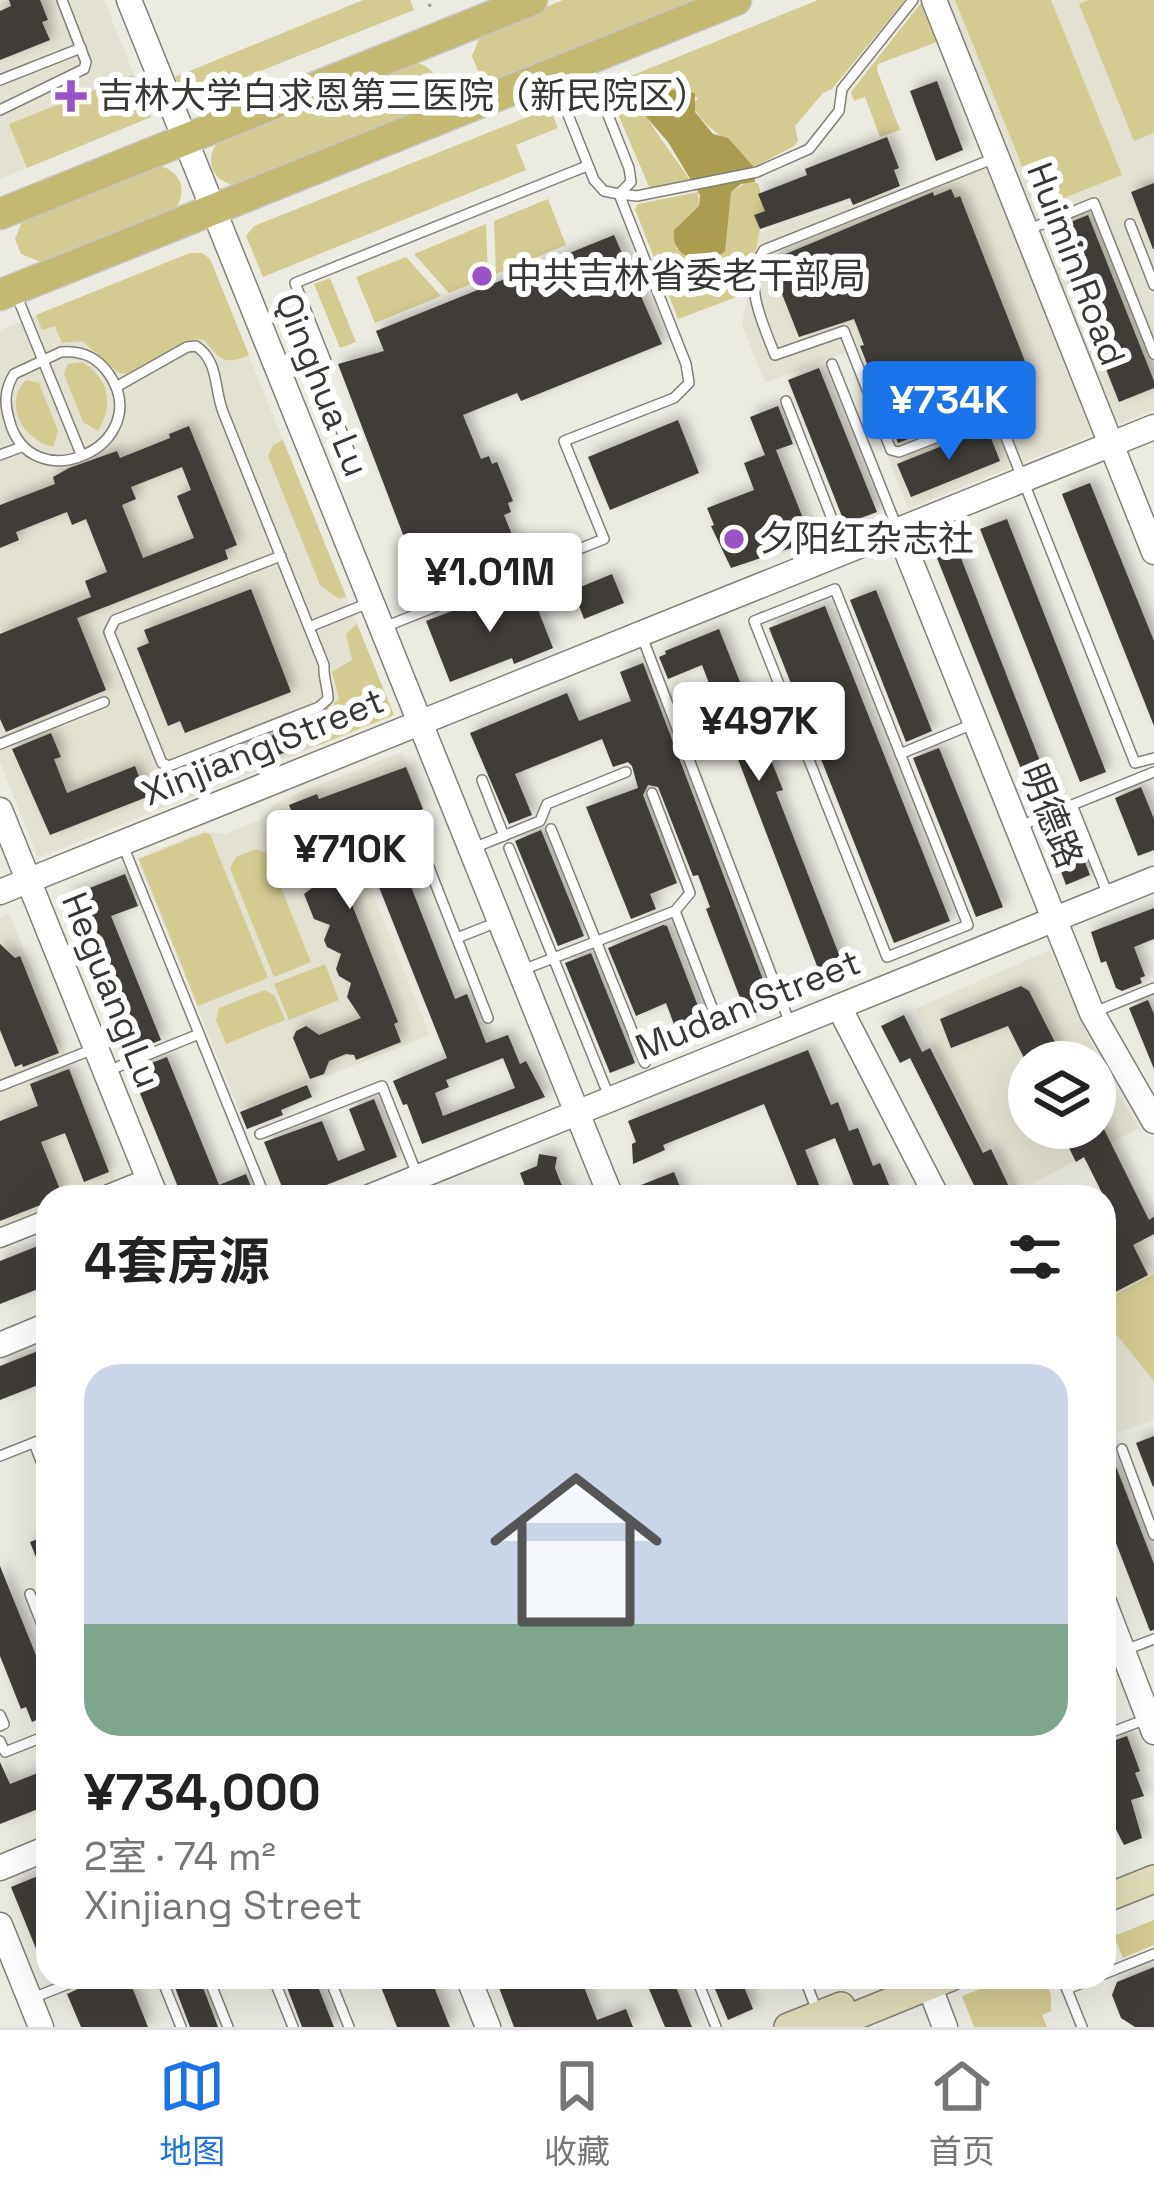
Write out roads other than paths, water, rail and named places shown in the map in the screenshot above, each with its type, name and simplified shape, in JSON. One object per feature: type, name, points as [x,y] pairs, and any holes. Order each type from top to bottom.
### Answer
[{"type":"main road","points":[[0,214],[532,0]]},
{"type":"main road","points":[[7,292],[736,0]]},
{"type":"main road","points":[[1116,1894],[1154,1879]]},
{"type":"main road","points":[[1116,1910],[1154,1895]]},
{"type":"main road","points":[[788,2027],[823,2021],[904,1989]]},
{"type":"street","name":"Qinghua Lu","points":[[129,0],[606,1185]]},
{"type":"street","name":"Huimin Road","points":[[934,0],[1154,552]]},
{"type":"street","name":"Xinjiang Street","points":[[0,892],[1154,427]]},
{"type":"street","name":"明德路","points":[[898,530],[1092,1013],[1154,1121]]},
{"type":"street","name":"Heguang Lu","points":[[0,810],[151,1185]]},
{"type":"street","name":"Mudan Street","points":[[398,1185],[1154,879]]},
{"type":"street","points":[[838,1007],[931,1185]]},
{"type":"street","points":[[0,1238],[36,1224]]},
{"type":"street","points":[[0,1345],[36,1330]]},
{"type":"street","points":[[1116,1633],[1151,1725]]},
{"type":"street","points":[[0,1868],[36,1854]]},
{"type":"street","points":[[0,1925],[41,2027]]},
{"type":"street","points":[[472,1989],[488,2027]]},
{"type":"street","points":[[932,1989],[945,2027]]},
{"type":"lane","points":[[0,110],[76,76],[86,62],[62,0]]},
{"type":"lane","points":[[551,74],[587,166],[604,191],[637,196],[757,172],[808,149],[838,111],[842,89],[913,0]]},
{"type":"lane","points":[[0,80],[81,48]]},
{"type":"lane","points":[[586,60],[629,168],[631,182],[619,194]]},
{"type":"lane","points":[[996,158],[764,250],[758,258],[752,295],[775,355],[844,332],[891,450],[899,452],[998,417],[1135,763],[1154,758]]},
{"type":"lane","points":[[349,450],[316,365],[326,361],[295,283],[587,166]]},
{"type":"lane","points":[[382,628],[604,539],[564,441],[674,398],[689,382],[690,374],[619,194]]},
{"type":"lane","points":[[1024,231],[1094,203],[1154,354]]},
{"type":"lane","points":[[1130,224],[1154,285]]},
{"type":"lane","points":[[7,292],[42,359],[80,454]]},
{"type":"lane","points":[[116,387],[188,347],[203,351],[213,364],[218,398],[324,665],[328,699],[320,706],[169,766],[162,764],[110,626],[115,620],[280,556]]},
{"type":"lane","points":[[61,352],[83,352],[104,368],[116,387],[120,411],[112,435],[102,446],[61,462],[21,447],[7,411],[7,385],[14,374],[61,352]]},
{"type":"lane","points":[[832,364],[898,530]]},
{"type":"lane","points":[[786,401],[845,552]]},
{"type":"lane","points":[[0,455],[21,447]]},
{"type":"lane","points":[[835,589],[900,754],[968,925],[887,957],[754,621],[835,589]]},
{"type":"lane","points":[[309,627],[371,602]]},
{"type":"lane","points":[[641,634],[791,1027]]},
{"type":"lane","points":[[0,744],[104,702]]},
{"type":"lane","points":[[900,754],[975,723]]},
{"type":"lane","points":[[471,849],[540,821],[547,804],[626,772]]},
{"type":"lane","points":[[1017,827],[1154,772]]},
{"type":"lane","points":[[482,780],[504,836]]},
{"type":"lane","points":[[520,971],[675,911],[690,893],[652,793]]},
{"type":"lane","points":[[1072,805],[1109,898]]},
{"type":"lane","points":[[551,829],[645,1063]]},
{"type":"lane","points":[[419,842],[488,1018]]},
{"type":"lane","points":[[122,843],[260,1185]]},
{"type":"lane","points":[[509,848],[610,1100]]},
{"type":"lane","points":[[675,911],[720,1028]]},
{"type":"lane","points":[[457,938],[500,921]]},
{"type":"lane","points":[[1092,1013],[1154,988]]},
{"type":"lane","points":[[0,1086],[200,1034]]},
{"type":"lane","points":[[260,1134],[382,1086],[418,1177]]},
{"type":"lane","points":[[0,1456],[34,1443],[36,1448]]},
{"type":"lane","points":[[1122,1449],[1154,1535]]},
{"type":"lane","points":[[30,1594],[36,1609]]},
{"type":"lane","points":[[1123,1651],[1154,1639]]},
{"type":"lane","points":[[0,1715],[4,1724],[0,1726]]},
{"type":"lane","points":[[1116,1733],[1151,1725]]},
{"type":"lane","points":[[0,1741],[5,1752],[36,1740]]},
{"type":"lane","points":[[1116,1969],[1154,1954]]},
{"type":"lane","points":[[30,2000],[57,1989]]},
{"type":"lane","points":[[166,1989],[182,2027]]},
{"type":"lane","points":[[213,1989],[228,2027]]},
{"type":"lane","points":[[278,1989],[293,2027]]},
{"type":"lane","points":[[334,1989],[349,2027]]},
{"type":"lane","points":[[701,1989],[716,2027]]},
{"type":"lane","points":[[809,1989],[823,2021]]},
{"type":"lane","points":[[1067,1989],[1082,2027]]},
{"type":"place","name":"吉林大学白求恩第三医院（新民院区）","points":[[71,96]]},
{"type":"place","name":"中共吉林省委老干部局","points":[[482,276]]},
{"type":"place","name":"夕阳红杂志社","points":[[734,539]]}]
